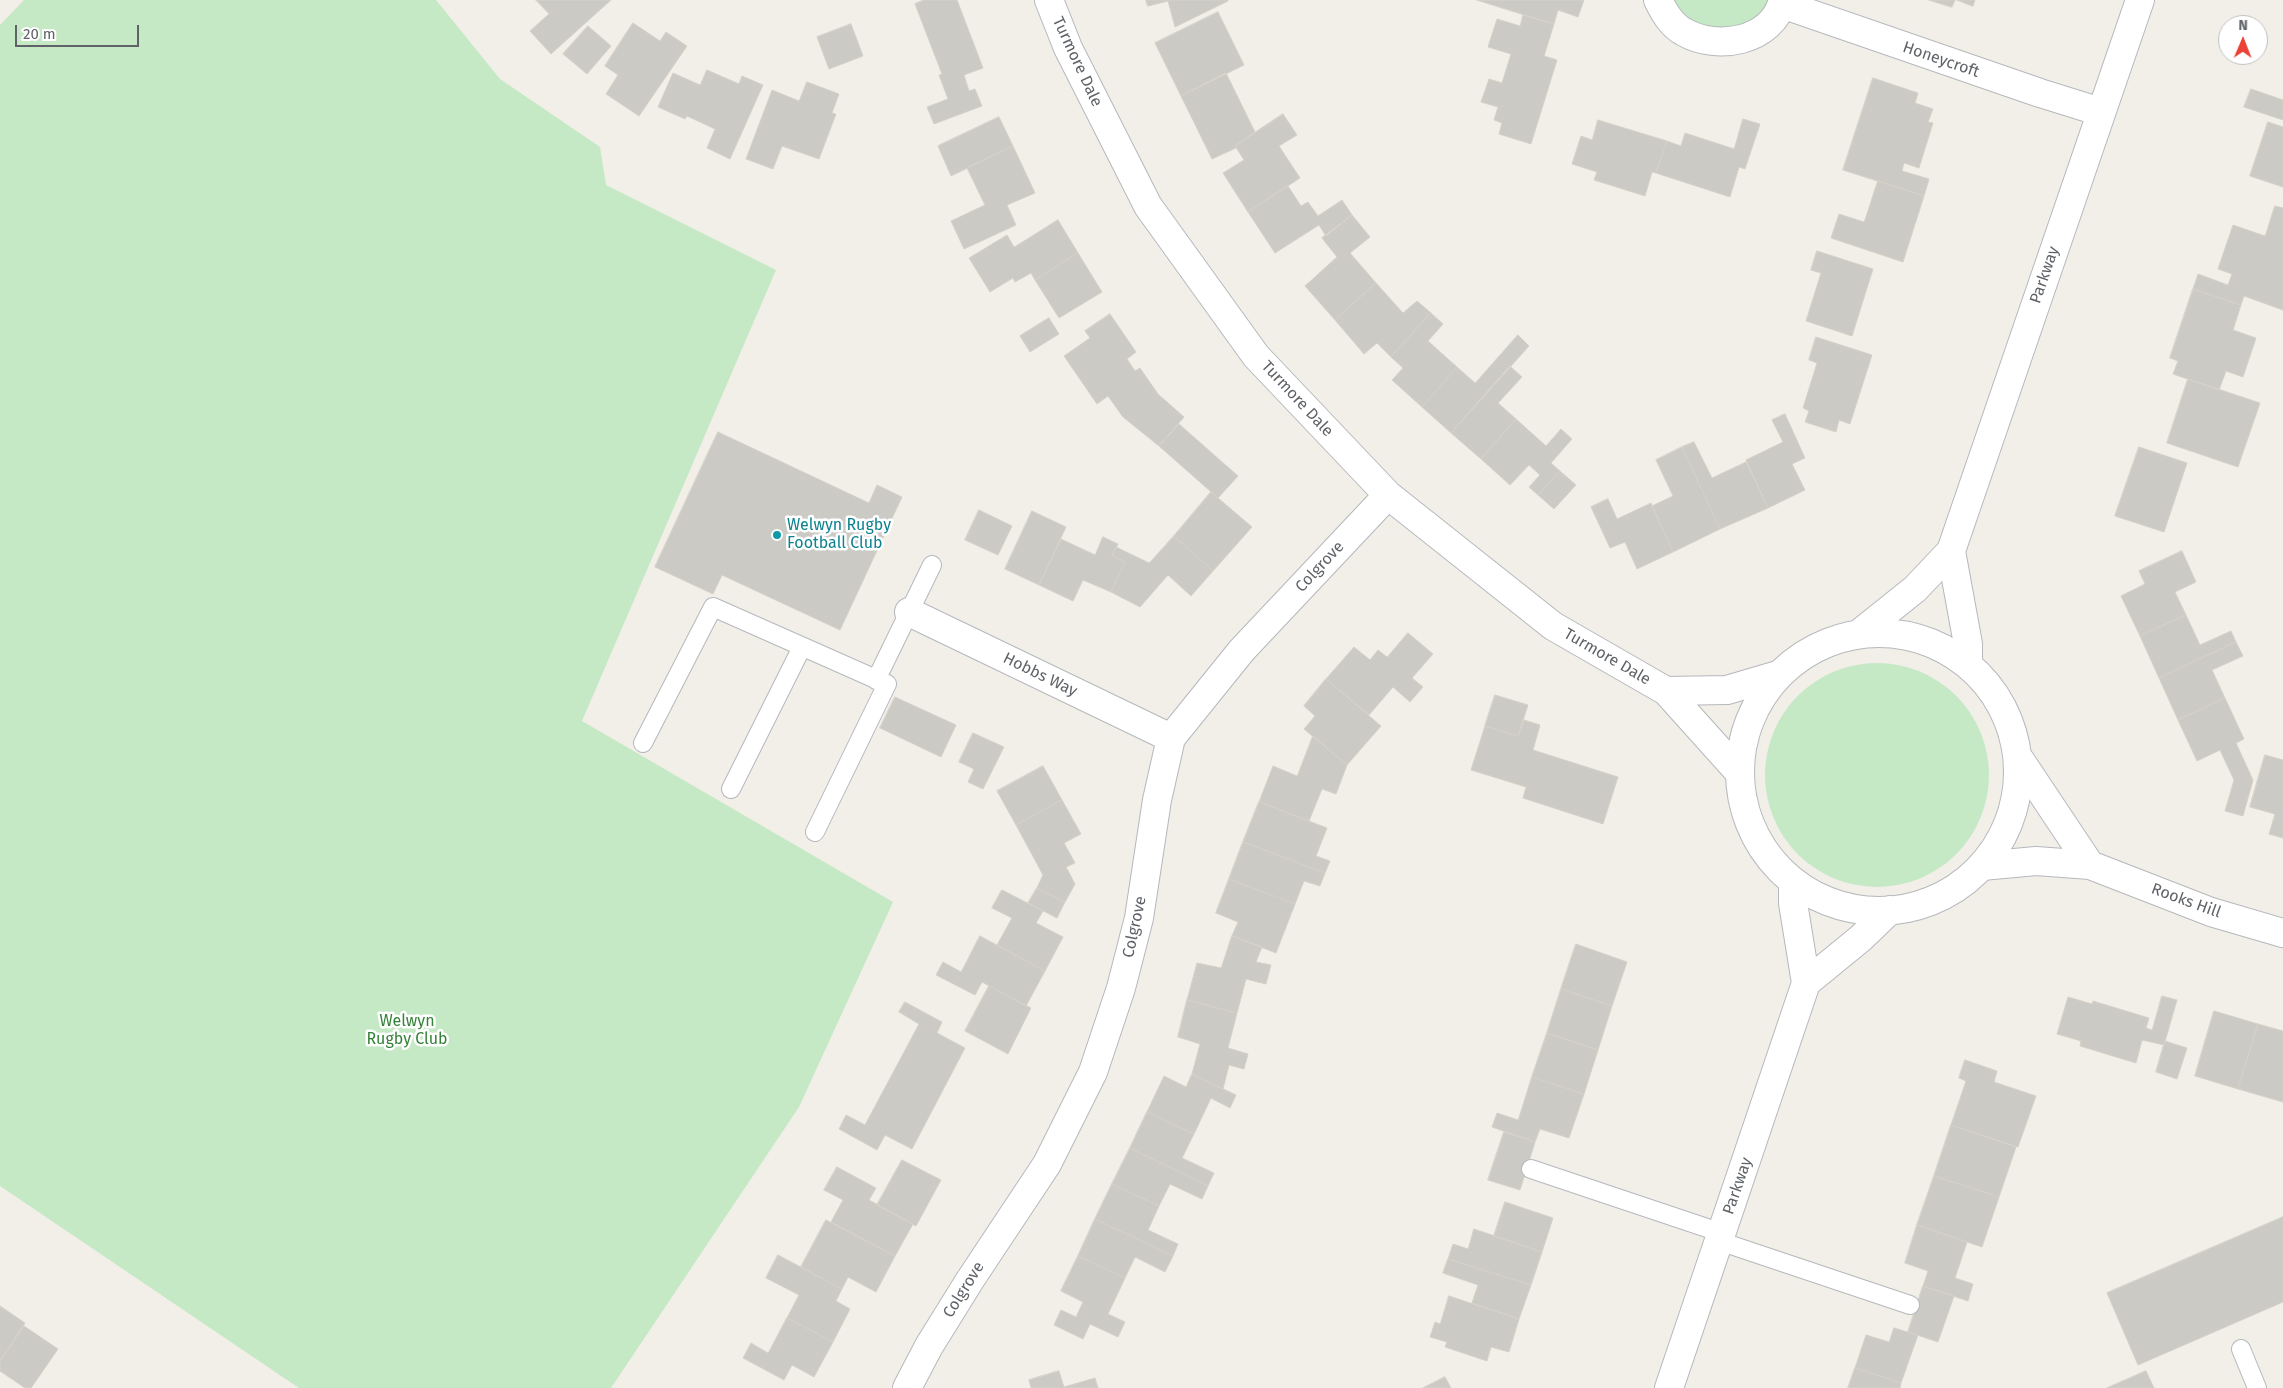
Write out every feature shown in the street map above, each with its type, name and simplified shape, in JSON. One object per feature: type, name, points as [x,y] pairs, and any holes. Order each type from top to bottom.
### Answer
[{"type":"street","name":"Turmore Dale","points":[[1049,0],[1068,48],[1148,206],[1256,356],[1388,495],[1553,626],[1666,691],[1737,770]]},
{"type":"street","name":"Honeycroft","points":[[1658,0],[1666,15],[1682,32],[1704,41],[1727,43],[1750,37],[1768,23],[1782,2],[2040,94],[2101,112]]},
{"type":"street","name":"Parkway","points":[[1860,633],[1915,589],[1951,551],[2140,0]]},
{"type":"street","name":"Colgrove","points":[[907,1388],[929,1346],[970,1280],[1047,1164],[1093,1072],[1121,988],[1139,918],[1157,800],[1171,738],[1242,650],[1388,495]]},
{"type":"street","name":"Parkway","points":[[1951,551],[1968,644],[1968,665]]},
{"type":"street","name":"Hobbs Way","points":[[909,612],[1171,738]]},
{"type":"street","points":[[1881,632],[1922,638],[1958,656],[1989,684],[2010,720],[2020,760],[2016,806],[2005,832],[1982,866],[1965,884],[1922,906],[1875,912],[1828,903],[1793,882],[1765,853],[1745,812],[1737,770],[1745,734],[1758,702],[1778,675],[1807,653],[1840,638],[1860,633],[1881,632]]},
{"type":"street","name":"Turmore Dale","points":[[1666,691],[1727,690],[1778,675]]},
{"type":"street","points":[[2020,760],[2090,865]]},
{"type":"street","name":"Rooks Hill","points":[[1982,866],[2036,861],[2090,865],[2211,912],[2283,933]]},
{"type":"street","name":"Parkway","points":[[1669,1388],[1806,984],[1793,903],[1793,882]]},
{"type":"street","points":[[1806,984],[1861,938],[1890,910]]},
{"type":"lane","points":[[876,680],[932,565]]},
{"type":"lane","points":[[643,743],[713,608],[887,684],[815,832]]},
{"type":"lane","points":[[731,789],[802,647]]},
{"type":"lane","points":[[1532,1168],[1910,1305]]},
{"type":"lane","points":[[2241,1350],[2257,1388]]},
{"type":"green space","name":"Welwyn Rugby Club","points":[[24,0],[436,0],[500,79],[600,147],[606,185],[776,270],[582,721],[893,902],[799,1107],[611,1388],[299,1388],[0,1186],[0,25]]},
{"type":"green space","points":[[1671,0],[1771,0],[1755,20],[1722,32],[1689,22]]},
{"type":"green space","points":[[1877,663],[1899,665],[1930,676],[1956,696],[1976,722],[1987,753],[1989,775],[1987,797],[1976,828],[1956,854],[1930,874],[1899,885],[1877,887],[1855,885],[1824,874],[1798,854],[1778,828],[1767,797],[1765,775],[1767,753],[1778,722],[1798,696],[1824,676],[1855,665]]},
{"type":"building","points":[[536,0],[611,0],[551,54],[530,31],[549,14]]},
{"type":"building","points":[[924,0],[957,0],[983,68],[964,75],[969,91],[975,89],[982,106],[934,124],[927,107],[948,99],[939,75],[942,74],[915,4]]},
{"type":"building","points":[[1146,0],[1228,1],[1175,27],[1168,1],[1148,6]]},
{"type":"building","points":[[1477,0],[1584,0],[1578,17],[1558,10],[1554,24]]},
{"type":"building","points":[[1929,0],[1955,0],[1952,7]]},
{"type":"building","points":[[1957,0],[1975,0],[1973,6]]},
{"type":"building","points":[[1218,12],[1244,65],[1181,96],[1155,43]]},
{"type":"building","points":[[1523,15],[1554,24],[1544,56],[1557,60],[1531,144],[1499,134],[1502,123],[1494,120],[1498,107],[1481,102],[1489,79],[1502,83],[1511,54],[1488,47],[1497,19],[1520,26]]},
{"type":"building","points":[[633,23],[660,41],[666,32],[687,46],[639,116],[606,94],[618,75],[605,66]]},
{"type":"building","points":[[851,24],[863,56],[829,69],[817,37]]},
{"type":"building","points":[[588,26],[611,46],[587,74],[563,54]]},
{"type":"building","points":[[707,70],[739,84],[742,76],[763,85],[730,159],[707,148],[715,129],[687,116],[685,119],[658,107],[673,73],[700,85]]},
{"type":"building","points":[[1226,73],[1255,132],[1235,146],[1236,148],[1212,159],[1181,96]]},
{"type":"building","points":[[1873,78],[1918,93],[1915,103],[1933,109],[1928,122],[1933,123],[1919,168],[1904,163],[1902,171],[1929,179],[1924,196],[1843,170]]},
{"type":"building","points":[[807,82],[839,94],[832,113],[836,114],[819,159],[782,146],[773,169],[746,159],[772,90],[799,101]]},
{"type":"building","points":[[2251,89],[2283,100],[2283,120],[2244,107]]},
{"type":"building","points":[[1283,114],[1297,135],[1279,146],[1300,178],[1248,212],[1223,173],[1244,160],[1235,146]]},
{"type":"building","points":[[999,117],[1013,146],[951,176],[938,146]]},
{"type":"building","points":[[1743,119],[1760,124],[1745,169],[1739,167],[1730,197],[1656,173],[1667,141],[1681,146],[1685,133],[1734,149]]},
{"type":"building","points":[[1598,120],[1667,141],[1656,173],[1652,172],[1645,196],[1594,180],[1597,172],[1572,164],[1581,136],[1592,140]]},
{"type":"building","points":[[2268,122],[2283,127],[2283,187],[2250,176]]},
{"type":"building","points":[[1013,146],[1035,193],[1007,205],[1016,225],[964,249],[951,221],[985,205],[967,168]]},
{"type":"building","points":[[1878,181],[1924,196],[1903,262],[1831,238],[1839,214],[1864,222]]},
{"type":"building","points":[[1288,186],[1301,206],[1308,202],[1318,216],[1342,200],[1352,215],[1326,236],[1319,225],[1275,253],[1248,212]]},
{"type":"building","points":[[2275,206],[2283,208],[2283,310],[2244,296],[2241,305],[2193,289],[2198,274],[2228,285],[2232,274],[2218,269],[2233,225],[2265,236]]},
{"type":"building","points":[[1352,215],[1370,237],[1350,253],[1376,283],[1335,320],[1305,286],[1337,257],[1322,238]]},
{"type":"building","points":[[1058,220],[1078,253],[1035,280],[1031,273],[1015,282],[1013,278],[990,292],[969,258],[1007,235],[1014,247]]},
{"type":"building","points":[[1817,251],[1873,269],[1852,336],[1806,321],[1821,273],[1811,270]]},
{"type":"building","points":[[1078,253],[1102,292],[1059,318],[1035,280]]},
{"type":"building","points":[[1376,283],[1403,313],[1417,301],[1431,313],[1391,357],[1377,343],[1364,354],[1335,320]]},
{"type":"building","points":[[2193,289],[2241,305],[2233,330],[2256,338],[2243,377],[2226,371],[2219,390],[2173,374],[2178,361],[2170,358]]},
{"type":"building","points":[[1431,313],[1443,324],[1428,341],[1457,367],[1422,407],[1392,380],[1403,368],[1391,357]]},
{"type":"building","points":[[1110,314],[1136,352],[1127,359],[1135,371],[1140,368],[1158,394],[1184,417],[1159,446],[1123,417],[1108,396],[1097,404],[1064,356],[1090,338],[1085,331]]},
{"type":"building","points":[[1049,318],[1059,334],[1030,352],[1020,336]]},
{"type":"building","points":[[1518,335],[1529,346],[1451,433],[1422,407],[1457,367],[1475,383]]},
{"type":"building","points":[[1816,337],[1872,355],[1850,424],[1839,420],[1836,432],[1805,422],[1809,411],[1803,408],[1817,363],[1809,360]]},
{"type":"building","points":[[1510,366],[1522,377],[1498,403],[1516,419],[1481,459],[1451,433]]},
{"type":"building","points":[[2188,379],[2260,403],[2238,467],[2167,443]]},
{"type":"building","points":[[1785,414],[1805,458],[1792,464],[1805,490],[1768,508],[1746,460],[1783,442],[1772,420]]},
{"type":"building","points":[[1516,419],[1546,446],[1561,429],[1572,439],[1551,463],[1560,471],[1538,495],[1529,487],[1540,475],[1529,465],[1510,485],[1481,459]]},
{"type":"building","points":[[1179,424],[1238,476],[1218,498],[1159,446]]},
{"type":"building","name":"Welwyn Rugby Football Club","points":[[718,432],[869,503],[877,485],[902,497],[840,630],[722,575],[713,594],[655,567]]},
{"type":"building","points":[[1694,442],[1712,478],[1746,462],[1768,508],[1720,529],[1682,447]]},
{"type":"building","points":[[1682,447],[1720,529],[1673,552],[1652,506],[1673,496],[1656,460]]},
{"type":"building","points":[[2139,447],[2187,463],[2164,532],[2115,516]]},
{"type":"building","points":[[1560,471],[1576,485],[1554,509],[1538,495]]},
{"type":"building","points":[[1211,492],[1252,527],[1213,571],[1174,536]]},
{"type":"building","points":[[1608,499],[1617,519],[1651,503],[1673,552],[1637,569],[1625,542],[1610,548],[1591,507]]},
{"type":"building","points":[[979,510],[1012,526],[998,555],[965,540]]},
{"type":"building","points":[[1032,511],[1066,527],[1039,585],[1005,569]]},
{"type":"building","points":[[1174,536],[1213,571],[1191,596],[1168,575],[1140,607],[1111,592],[1125,562],[1112,556],[1116,547],[1149,563]]},
{"type":"building","points":[[1103,537],[1118,544],[1112,556],[1125,562],[1111,592],[1083,580],[1073,601],[1039,585],[1061,539],[1095,555]]},
{"type":"building","points":[[2182,551],[2196,582],[2175,592],[2186,615],[2140,636],[2121,596],[2145,584],[2139,571]]},
{"type":"building","points":[[2186,615],[2200,645],[2231,631],[2236,642],[2159,678],[2140,636]]},
{"type":"building","points":[[1408,633],[1433,654],[1412,678],[1423,687],[1410,702],[1393,687],[1369,715],[1326,679],[1354,647],[1370,660],[1378,650],[1387,657]]},
{"type":"building","points":[[2236,642],[2243,656],[2212,670],[2225,698],[2178,720],[2159,678]]},
{"type":"building","points":[[1326,679],[1381,726],[1347,765],[1304,729],[1315,716],[1304,706]]},
{"type":"building","points":[[1495,695],[1528,705],[1518,736],[1485,726]]},
{"type":"building","points":[[895,697],[956,725],[941,757],[880,728]]},
{"type":"building","points":[[2225,698],[2244,739],[2236,743],[2253,780],[2243,816],[2225,811],[2234,780],[2220,750],[2197,761],[2178,720]]},
{"type":"building","points":[[1524,720],[1540,725],[1533,750],[1618,777],[1603,824],[1523,798],[1526,787],[1471,770],[1485,726],[1518,736]]},
{"type":"building","points":[[973,733],[1004,747],[983,789],[968,782],[974,769],[959,762]]},
{"type":"building","points":[[1313,736],[1347,765],[1336,794],[1322,789],[1309,821],[1259,802],[1273,766],[1297,776]]},
{"type":"building","points":[[2265,755],[2283,760],[2283,838],[2269,834],[2275,814],[2250,807]]},
{"type":"building","points":[[1043,766],[1062,800],[1016,825],[997,791]]},
{"type":"building","points":[[1062,800],[1081,834],[1064,843],[1075,863],[1066,867],[1075,884],[1065,902],[1037,888],[1043,875],[1016,825]]},
{"type":"building","points":[[1259,802],[1327,828],[1316,856],[1330,861],[1325,873],[1243,842]]},
{"type":"building","points":[[1243,842],[1325,873],[1320,886],[1304,881],[1295,904],[1229,879]]},
{"type":"building","points":[[1229,879],[1295,904],[1276,953],[1232,936],[1238,922],[1216,913]]},
{"type":"building","points":[[1037,888],[1065,902],[1057,918],[1028,903]]},
{"type":"building","points":[[1002,890],[1043,911],[1036,923],[1063,937],[1045,971],[997,945],[1012,918],[992,908]]},
{"type":"building","points":[[980,936],[1045,971],[1026,1006],[982,982],[975,995],[936,975],[943,962],[961,972]]},
{"type":"building","points":[[1232,936],[1262,947],[1256,962],[1271,965],[1266,984],[1246,979],[1237,1013],[1187,1000],[1197,963],[1221,968]]},
{"type":"building","points":[[1576,944],[1627,962],[1612,1006],[1561,989]]},
{"type":"building","points":[[989,986],[1031,1008],[1008,1054],[965,1031]]},
{"type":"building","points":[[1561,989],[1612,1006],[1598,1050],[1547,1033]]},
{"type":"building","points":[[2162,996],[2177,1000],[2164,1045],[2142,1040],[2136,1063],[2080,1046],[2081,1041],[2057,1034],[2068,997],[2092,1004],[2093,1001],[2149,1018],[2146,1028],[2152,1030]]},
{"type":"building","points":[[1187,1000],[1237,1013],[1228,1048],[1248,1054],[1244,1069],[1229,1065],[1223,1089],[1192,1074],[1200,1044],[1178,1037]]},
{"type":"building","points":[[905,1002],[942,1022],[937,1033],[965,1048],[912,1149],[885,1135],[877,1150],[839,1129],[846,1115],[865,1125],[919,1024],[899,1012]]},
{"type":"building","points":[[2214,1011],[2258,1024],[2238,1089],[2195,1076]]},
{"type":"building","points":[[2258,1024],[2283,1031],[2283,1102],[2238,1089]]},
{"type":"building","points":[[1547,1033],[1598,1050],[1584,1094],[1532,1077]]},
{"type":"building","points":[[2165,1041],[2187,1048],[2177,1079],[2156,1072]]},
{"type":"building","points":[[1965,1060],[1997,1071],[1994,1082],[2036,1096],[2018,1147],[1951,1125],[1966,1081],[1959,1078]]},
{"type":"building","points":[[1192,1074],[1236,1095],[1230,1108],[1211,1098],[1194,1134],[1147,1112],[1164,1076],[1186,1087]]},
{"type":"building","points":[[1532,1077],[1584,1094],[1569,1138],[1540,1129],[1535,1142],[1492,1127],[1497,1113],[1518,1120]]},
{"type":"building","points":[[1147,1112],[1194,1134],[1182,1158],[1214,1173],[1208,1186],[1130,1148]]},
{"type":"building","points":[[1951,1125],[2016,1147],[1999,1197],[1934,1176]]},
{"type":"building","points":[[1504,1132],[1535,1142],[1520,1190],[1488,1180]]},
{"type":"building","points":[[1130,1148],[1208,1186],[1202,1199],[1170,1184],[1159,1206],[1112,1184]]},
{"type":"building","points":[[902,1160],[941,1180],[916,1226],[877,1205]]},
{"type":"building","points":[[837,1167],[876,1188],[869,1200],[913,1224],[895,1256],[831,1222],[843,1200],[824,1190]]},
{"type":"building","points":[[1934,1176],[1999,1197],[1982,1247],[1917,1225]]},
{"type":"building","points":[[1112,1184],[1159,1206],[1148,1230],[1178,1244],[1173,1256],[1095,1219]]},
{"type":"building","points":[[1505,1202],[1553,1218],[1542,1252],[1494,1236]]},
{"type":"building","points":[[2283,1217],[2283,1302],[2138,1365],[2107,1293]]},
{"type":"building","points":[[1095,1219],[1173,1256],[1165,1272],[1135,1257],[1125,1278],[1078,1256]]},
{"type":"building","points":[[826,1220],[895,1256],[876,1292],[848,1277],[842,1289],[801,1267]]},
{"type":"building","points":[[1917,1225],[1967,1242],[1955,1278],[1973,1284],[1968,1301],[1923,1286],[1928,1271],[1905,1263]]},
{"type":"building","points":[[1474,1229],[1542,1252],[1531,1285],[1448,1259],[1453,1244],[1468,1249]]},
{"type":"building","points":[[778,1255],[842,1289],[836,1301],[850,1309],[833,1342],[787,1318],[799,1295],[766,1278]]},
{"type":"building","points":[[1078,1256],[1125,1278],[1108,1314],[1125,1322],[1118,1337],[1090,1324],[1083,1339],[1054,1325],[1061,1310],[1076,1317],[1083,1302],[1061,1291]]},
{"type":"building","points":[[1448,1259],[1531,1285],[1519,1319],[1472,1303],[1478,1285],[1443,1273]]},
{"type":"building","points":[[1923,1286],[1954,1296],[1938,1342],[1908,1332]]},
{"type":"building","points":[[1449,1296],[1519,1319],[1509,1352],[1491,1347],[1487,1361],[1445,1347],[1447,1342],[1430,1337],[1435,1322],[1440,1324]]},
{"type":"building","points":[[0,1306],[25,1323],[1,1360],[0,1359]]},
{"type":"building","points":[[787,1318],[833,1342],[814,1377],[792,1365],[784,1380],[743,1358],[751,1343],[768,1353]]},
{"type":"building","points":[[24,1326],[58,1349],[31,1388],[25,1388],[0,1371],[0,1361]]},
{"type":"building","points":[[1894,1328],[1918,1335],[1901,1383],[1855,1368],[1866,1335],[1889,1342]]},
{"type":"building","points":[[1855,1368],[1901,1383],[1900,1388],[1848,1388]]},
{"type":"building","points":[[1059,1371],[1064,1387],[1095,1378],[1098,1388],[1031,1388],[1029,1380]]},
{"type":"building","points":[[2146,1371],[2154,1388],[2107,1388]]},
{"type":"building","points":[[1445,1377],[1451,1388],[1423,1388]]},
{"type":"place","name":"Welwyn Rugby Football Club","points":[[777,535]]}]
